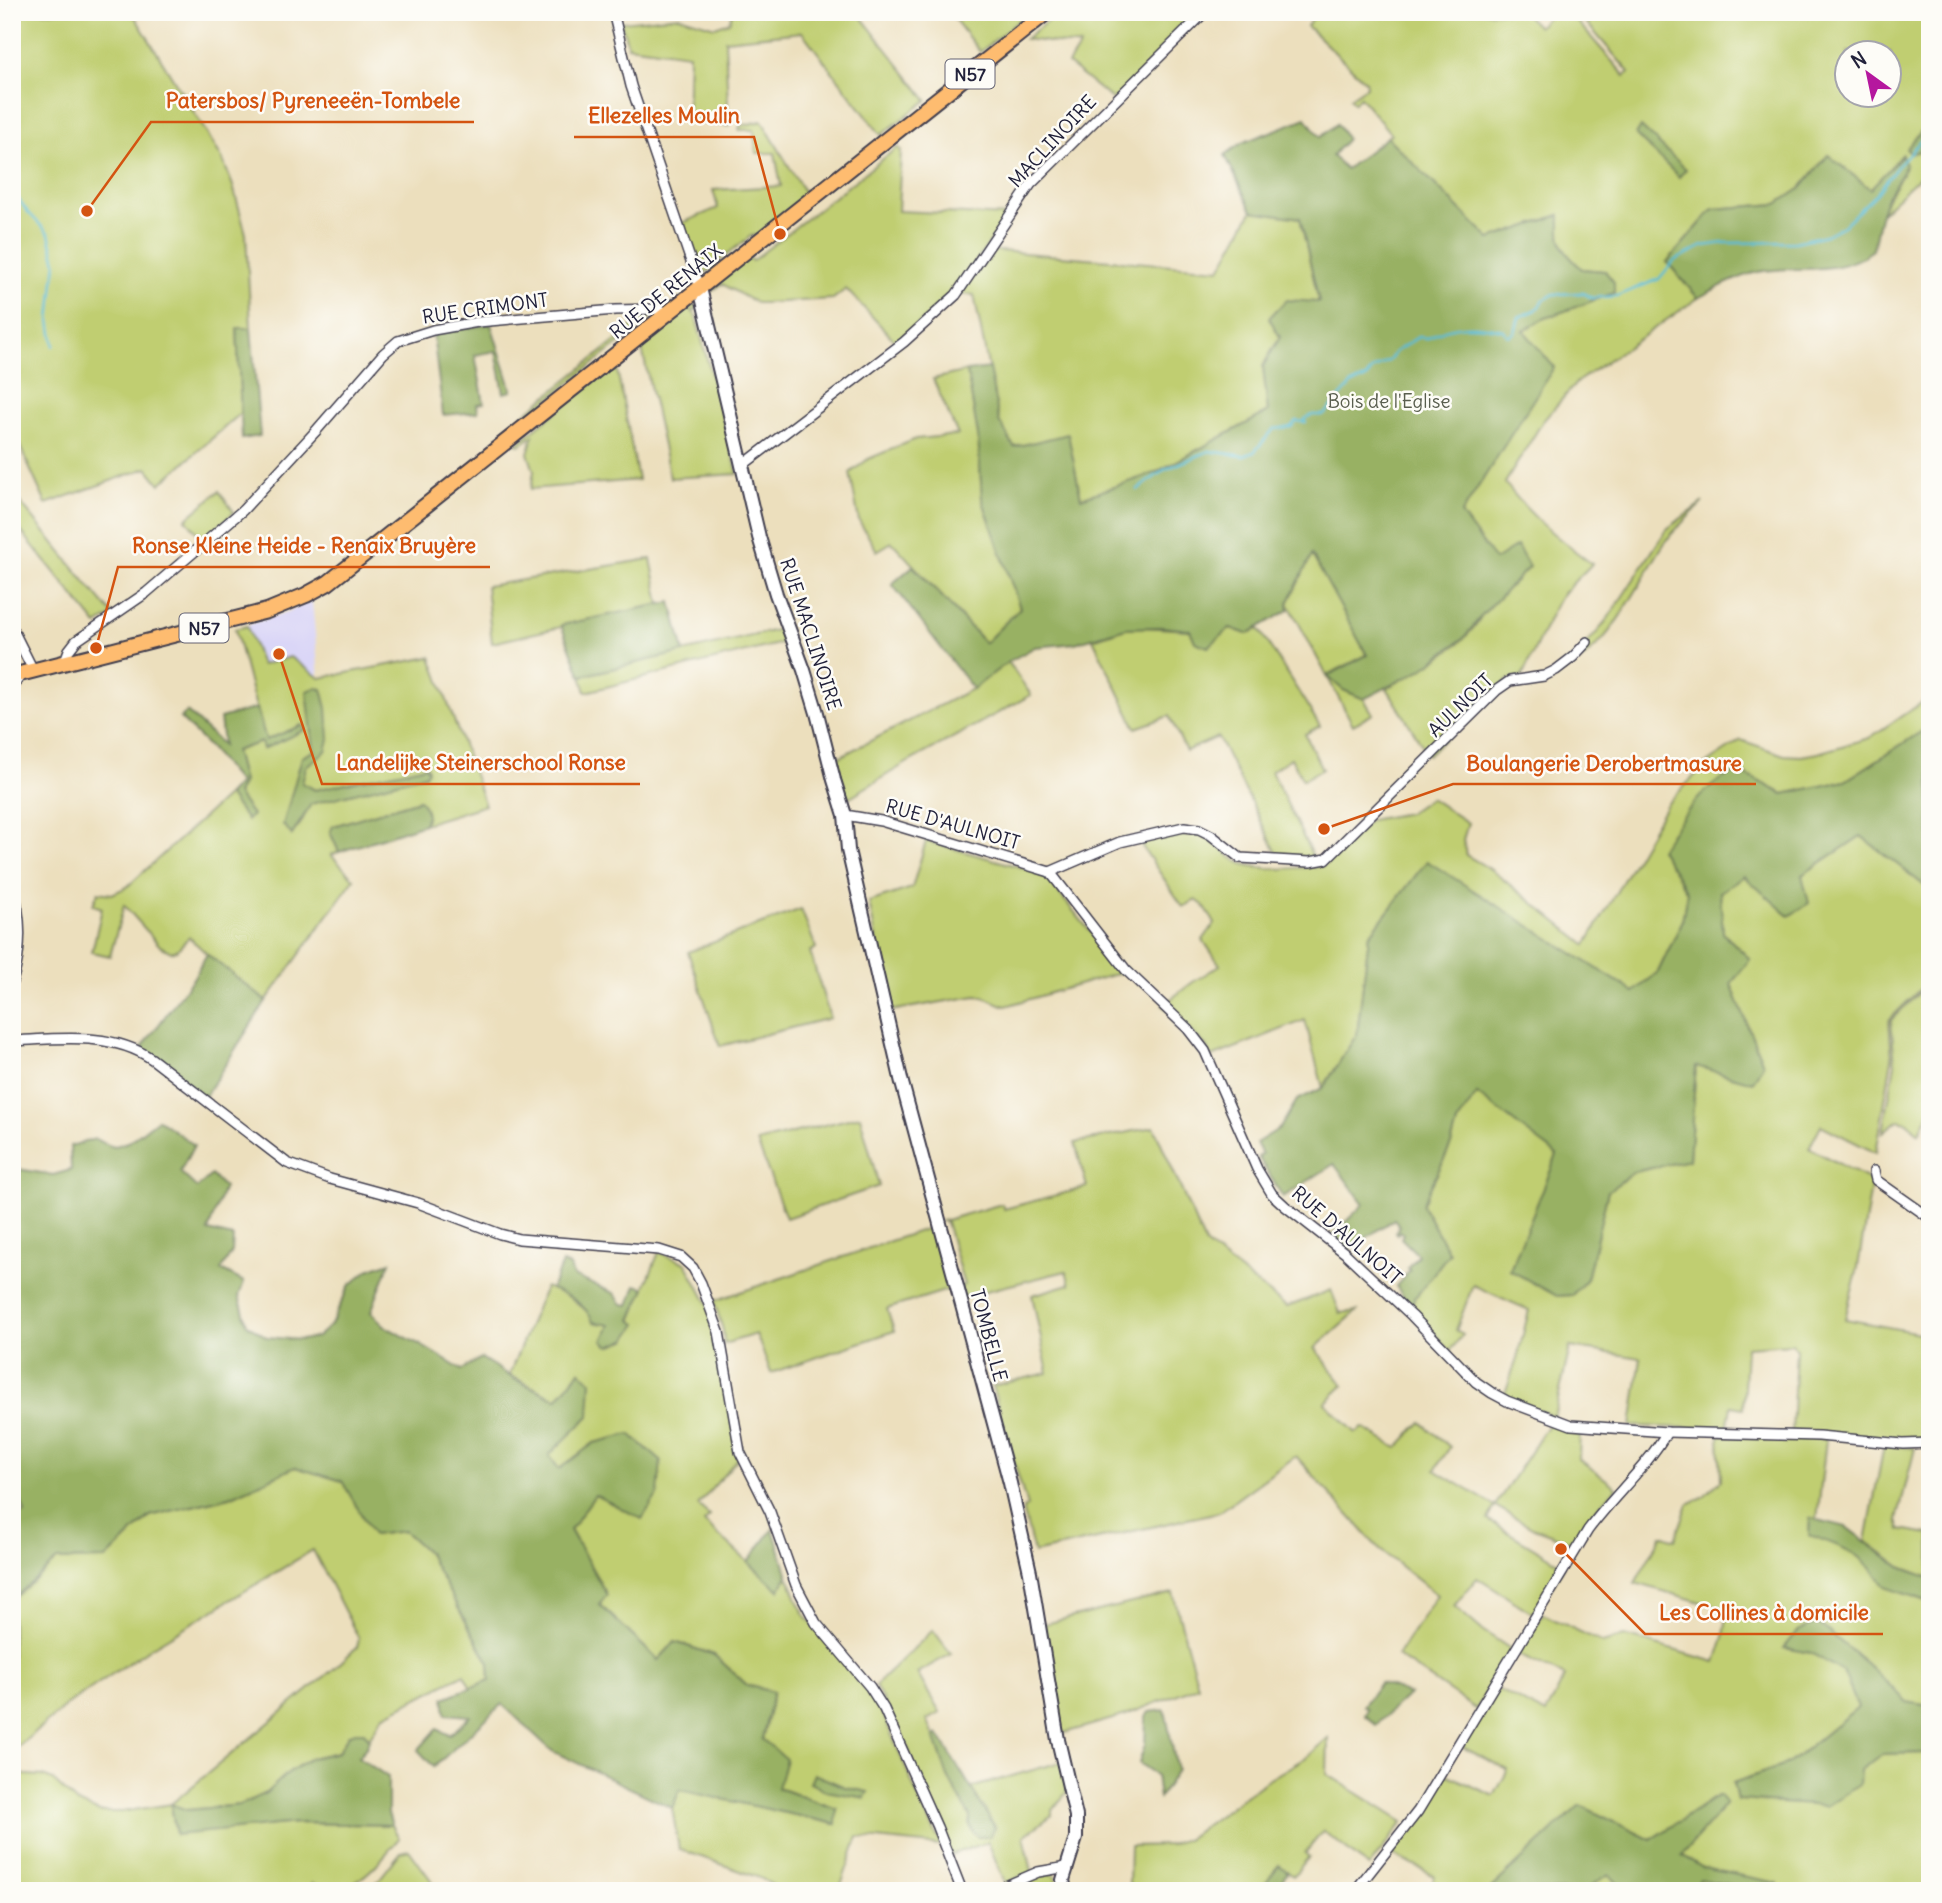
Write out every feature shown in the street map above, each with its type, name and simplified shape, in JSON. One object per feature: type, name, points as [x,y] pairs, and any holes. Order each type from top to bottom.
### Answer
[{"type":"main road","name":"RUE DE RENAIX","points":[[64,663],[281,607],[306,596],[351,567],[1047,12]]},
{"type":"main road","name":"N57","points":[[22,673],[64,663]]},
{"type":"street","points":[[613,12],[631,86],[700,288]]},
{"type":"street","name":"MACLINOIRE","points":[[743,464],[904,342],[956,295],[1031,184],[1205,12]]},
{"type":"street","name":"RUE MACLINOIRE","points":[[700,288],[770,574],[807,677],[845,815]]},
{"type":"street","name":"RUE CRIMONT","points":[[64,663],[76,641],[146,593],[250,502],[383,354],[405,338],[478,322],[615,310],[659,309],[669,314]]},
{"type":"street","points":[[12,628],[22,673],[12,688]]},
{"type":"street","name":"AULNOIT","points":[[1050,872],[1120,842],[1184,827],[1199,829],[1211,835],[1240,858],[1320,861],[1329,856],[1430,759],[1497,690],[1510,681],[1544,676],[1556,670],[1587,642]]},
{"type":"street","name":"RUE D'AULNOIT","points":[[845,815],[873,819],[1050,872],[1118,961],[1188,1029],[1205,1051],[1250,1154],[1272,1194],[1330,1240],[1412,1316],[1476,1381],[1507,1401],[1572,1425],[1667,1432],[1791,1434],[1903,1444],[1930,1443]]},
{"type":"street","name":"TOMBELLE","points":[[845,815],[848,850],[899,1072],[1010,1483],[1030,1572],[1058,1740],[1076,1816],[1076,1838],[1063,1880],[1065,1891]]},
{"type":"street","points":[[12,885],[20,926],[19,951],[12,982]]},
{"type":"street","points":[[12,1041],[98,1040],[129,1046],[152,1059],[279,1158],[315,1174],[418,1203],[500,1234],[519,1239],[640,1247],[681,1257],[697,1275],[715,1317],[727,1367],[740,1452],[768,1508],[796,1586],[816,1623],[870,1687],[884,1709],[937,1827],[962,1891]]},
{"type":"street","points":[[1874,1171],[1876,1180],[1930,1218]]},
{"type":"street","points":[[1355,1891],[1418,1811],[1588,1530],[1655,1451],[1667,1432]]},
{"type":"street","points":[[994,1891],[1038,1872],[1067,1867]]},
{"type":"shaded area","points":[[312,601],[319,678],[312,727],[265,741],[235,629]]},
{"type":"green space","points":[[12,12],[132,12],[222,158],[233,186],[246,234],[251,328],[237,328],[241,413],[160,484],[147,468],[46,504],[12,429]]},
{"type":"green space","points":[[733,12],[858,13],[927,100],[881,135],[802,32],[725,40],[729,126],[687,121],[689,54],[628,46],[621,22],[679,16],[715,27],[729,22]]},
{"type":"green space","points":[[949,12],[1029,12],[980,52]]},
{"type":"green space","points":[[1059,12],[1203,12],[1113,100],[1068,64],[1080,46],[1025,39]]},
{"type":"green space","points":[[1317,12],[1523,12],[1538,27],[1552,12],[1569,12],[1625,76],[1629,72],[1577,12],[1930,12],[1930,121],[1907,149],[1922,151],[1930,144],[1930,167],[1880,214],[1902,175],[1902,155],[1870,189],[1828,155],[1801,188],[1777,204],[1713,209],[1667,262],[1698,298],[1577,382],[1543,421],[1505,483],[1546,527],[1592,564],[1564,592],[1555,606],[1522,677],[1508,680],[1428,755],[1387,688],[1453,647],[1475,626],[1482,614],[1495,561],[1461,514],[1553,367],[1523,331],[1568,309],[1605,271],[1582,269],[1568,256],[1560,240],[1559,215],[1490,240],[1387,137],[1391,134],[1360,97],[1354,103],[1350,98],[1366,87],[1366,82],[1307,26]]},
{"type":"green space","name":"Bois de l'Eglise","points":[[1306,118],[1320,137],[1337,124],[1347,139],[1332,156],[1346,169],[1387,137],[1490,239],[1560,215],[1562,245],[1569,256],[1582,269],[1605,271],[1614,282],[1614,293],[1543,319],[1524,331],[1554,367],[1461,514],[1495,560],[1517,546],[1529,567],[1482,615],[1465,637],[1421,670],[1364,699],[1343,690],[1327,676],[1367,655],[1312,555],[1288,603],[1289,610],[1247,634],[1230,628],[1208,647],[1195,642],[1190,630],[1126,628],[1075,643],[1035,647],[1008,662],[973,689],[892,584],[913,566],[985,643],[1020,608],[982,498],[978,435],[967,371],[989,368],[999,421],[1014,447],[1068,434],[1081,498],[1155,473],[1268,412],[1263,366],[1280,337],[1269,318],[1286,300],[1319,302],[1300,218],[1252,211],[1225,155],[1242,143]]},
{"type":"green space","points":[[762,121],[806,195],[757,235],[751,236],[716,263],[715,268],[704,273],[693,257],[682,223],[718,208],[713,190],[781,186],[775,153],[756,153],[754,130],[739,130],[740,126]]},
{"type":"green space","points":[[1930,121],[1930,144],[1922,151],[1911,153],[1906,149]]},
{"type":"green space","points":[[1641,127],[1686,169],[1679,177],[1636,135]]},
{"type":"green space","points":[[898,147],[901,150],[898,211],[1009,216],[946,302],[896,342],[846,289],[833,299],[764,303],[756,303],[722,284],[708,294],[712,286],[748,257],[752,261]]},
{"type":"green space","points":[[1828,155],[1870,189],[1902,155],[1906,164],[1888,194],[1873,250],[1859,259],[1832,267],[1750,274],[1698,298],[1667,262],[1713,209],[1777,204],[1801,188]]},
{"type":"green space","points":[[1252,211],[1300,217],[1319,302],[1280,337],[1263,366],[1268,412],[1155,473],[1081,498],[1067,435],[1014,447],[999,421],[974,295],[958,294],[987,250],[1220,269]]},
{"type":"green space","points":[[693,304],[699,308],[692,311],[738,474],[670,478],[641,344]]},
{"type":"green space","points":[[653,312],[655,315],[519,423],[518,419],[622,336],[644,316],[642,314]]},
{"type":"green space","points":[[491,324],[512,391],[504,393],[496,351],[475,355],[484,403],[477,404],[478,412],[443,415],[433,334]]},
{"type":"green space","points":[[237,328],[251,328],[260,436],[242,439]]},
{"type":"green space","points":[[612,367],[613,371],[617,369],[638,480],[531,489],[534,471],[528,453],[533,436],[520,445],[516,444]]},
{"type":"green space","points":[[967,371],[978,435],[982,498],[1020,608],[985,643],[892,542],[877,551],[859,521],[850,473],[868,459],[916,439],[958,435],[933,379]]},
{"type":"green space","points":[[219,491],[234,512],[203,540],[186,519]]},
{"type":"green space","points":[[12,493],[113,615],[97,625],[12,520]]},
{"type":"green space","points":[[1703,502],[1666,541],[1606,636],[1573,665],[1553,675],[1574,659],[1605,623],[1667,529]]},
{"type":"green space","points":[[1312,554],[1367,655],[1327,675],[1343,690],[1364,699],[1373,714],[1353,725],[1288,603]]},
{"type":"green space","points":[[651,559],[660,604],[492,643],[486,586]]},
{"type":"green space","points":[[671,602],[684,652],[581,676],[561,625]]},
{"type":"green space","points":[[247,626],[261,665],[290,657],[320,678],[431,657],[485,805],[424,824],[426,811],[419,800],[333,826],[332,836],[339,852],[331,855],[354,879],[266,1001],[189,937],[177,950],[171,952],[160,946],[124,905],[110,956],[92,952],[102,908],[93,905],[98,892],[112,894],[127,887],[228,795],[247,820],[252,815],[237,794],[243,782],[235,751],[262,742],[263,749],[302,725],[265,741],[235,629]],"holes":[[[312,727],[325,751],[306,766],[302,783],[315,790],[426,767],[425,775],[310,804],[292,834],[302,757],[314,751]]]},
{"type":"green space","points":[[785,628],[790,641],[586,692],[581,676]]},
{"type":"green space","points":[[1126,628],[1190,630],[1230,628],[1246,634],[1259,629],[1320,726],[1305,734],[1322,769],[1303,780],[1291,758],[1271,771],[1314,859],[1279,857],[1218,737],[1186,751],[1169,716],[1136,728],[1093,639]]},
{"type":"green space","points":[[1008,662],[1031,695],[845,800],[833,760],[972,689]]},
{"type":"green space","points":[[322,689],[327,708],[329,739],[326,751],[306,766],[302,783],[315,790],[426,766],[428,770],[425,775],[311,804],[292,835],[283,825],[302,757],[314,751],[307,691]]},
{"type":"green space","points":[[1930,697],[1930,726],[1845,781],[1783,794],[1739,771],[1726,777],[1704,794],[1660,849],[1687,892],[1682,922],[1658,972],[1634,992],[1426,862],[1369,936],[1357,1034],[1323,1088],[1305,1020],[1212,1057],[1205,1045],[1163,1005],[1220,965],[1203,940],[1215,923],[1203,905],[1196,900],[1183,907],[1137,839],[1188,832],[1207,837],[1234,859],[1250,866],[1282,869],[1323,866],[1370,820],[1408,813],[1430,798],[1468,823],[1463,840],[1466,855],[1490,869],[1586,945],[1667,804],[1707,763],[1741,740],[1784,755],[1801,756],[1869,738]]},
{"type":"green space","points":[[257,708],[266,740],[303,725],[305,730],[263,749],[261,742],[235,751],[243,782],[237,794],[252,815],[247,820],[228,795],[239,783],[180,718],[187,712],[223,745],[220,718]]},
{"type":"green space","points":[[1930,726],[1930,890],[1861,836],[1802,875],[1809,903],[1789,916],[1744,876],[1720,892],[1723,933],[1750,959],[1731,984],[1763,1064],[1753,1082],[1696,1066],[1689,1160],[1634,1172],[1608,1191],[1587,1279],[1572,1295],[1557,1296],[1510,1270],[1557,1155],[1477,1094],[1457,1123],[1451,1145],[1422,1205],[1449,1253],[1409,1306],[1396,1286],[1410,1270],[1407,1268],[1418,1255],[1401,1238],[1403,1234],[1400,1231],[1397,1234],[1395,1232],[1400,1226],[1394,1219],[1348,1250],[1331,1236],[1364,1204],[1334,1164],[1283,1197],[1258,1157],[1262,1154],[1256,1143],[1280,1128],[1297,1100],[1323,1088],[1357,1034],[1369,936],[1427,861],[1634,992],[1658,972],[1682,922],[1687,892],[1660,849],[1694,803],[1714,784],[1739,771],[1783,794],[1845,781]]},
{"type":"green space","points":[[419,800],[423,803],[427,815],[424,824],[339,852],[330,832],[333,826]]},
{"type":"green space","points":[[1861,836],[1930,890],[1930,979],[1889,1020],[1892,1059],[1876,1153],[1821,1125],[1809,1148],[1872,1181],[1858,1267],[1845,1319],[1930,1335],[1930,1439],[1917,1441],[1792,1432],[1796,1350],[1792,1344],[1746,1347],[1743,1408],[1731,1406],[1727,1429],[1631,1426],[1641,1358],[1570,1347],[1554,1417],[1504,1396],[1517,1359],[1529,1310],[1473,1285],[1456,1330],[1463,1334],[1450,1351],[1409,1306],[1449,1253],[1422,1205],[1451,1145],[1457,1123],[1476,1093],[1558,1155],[1510,1270],[1557,1296],[1572,1295],[1587,1279],[1608,1191],[1634,1172],[1689,1160],[1696,1065],[1763,1064],[1731,984],[1750,959],[1723,933],[1720,892],[1744,876],[1802,875]]},
{"type":"green space","points":[[926,841],[1031,870],[1046,877],[1123,972],[1006,1006],[976,996],[890,1011],[869,902],[912,888]]},
{"type":"green space","points":[[801,909],[816,948],[810,952],[830,1018],[720,1046],[688,952]]},
{"type":"green space","points":[[207,954],[266,1001],[204,1098],[141,1049],[194,977]]},
{"type":"green space","points":[[1930,982],[1930,1111],[1919,1133],[1907,1122],[1898,1120],[1883,1132],[1895,1064],[1891,1020]]},
{"type":"green space","points":[[860,1116],[879,1186],[786,1218],[757,1142]]},
{"type":"green space","points":[[158,1119],[194,1145],[180,1172],[197,1188],[211,1175],[224,1187],[208,1231],[233,1237],[232,1252],[221,1270],[244,1282],[239,1296],[247,1324],[267,1337],[301,1340],[317,1337],[331,1325],[349,1286],[368,1270],[390,1262],[371,1312],[384,1326],[462,1370],[481,1358],[516,1380],[557,1399],[580,1371],[591,1381],[589,1416],[549,1455],[559,1469],[594,1443],[630,1434],[661,1461],[658,1494],[642,1519],[595,1495],[570,1530],[607,1595],[599,1604],[658,1660],[675,1642],[714,1655],[747,1685],[773,1692],[762,1739],[786,1759],[778,1788],[837,1809],[836,1824],[680,1790],[672,1808],[552,1751],[502,1704],[434,1767],[418,1750],[437,1729],[450,1735],[470,1716],[446,1714],[444,1698],[490,1680],[489,1663],[427,1552],[404,1531],[373,1535],[342,1481],[295,1467],[230,1497],[150,1516],[106,1559],[57,1560],[12,1600],[12,1515],[25,1513],[12,1475],[12,1168],[53,1175],[71,1170],[70,1146],[95,1139],[113,1147],[130,1141]]},
{"type":"green space","points":[[1154,1127],[1205,1244],[1287,1307],[1331,1290],[1340,1313],[1357,1311],[1315,1348],[1344,1385],[1325,1403],[1356,1433],[1363,1428],[1397,1448],[1421,1422],[1450,1447],[1435,1470],[1495,1506],[1488,1520],[1564,1566],[1534,1614],[1477,1578],[1454,1606],[1482,1630],[1512,1650],[1476,1709],[1397,1656],[1437,1595],[1379,1549],[1296,1456],[1219,1512],[1034,1553],[1023,1509],[1027,1506],[992,1386],[1048,1373],[1032,1295],[1070,1284],[1066,1271],[962,1297],[959,1287],[964,1285],[946,1222],[942,1221],[1002,1204],[1004,1209],[1087,1187],[1075,1143]]},
{"type":"green space","points":[[937,1225],[954,1288],[887,1309],[894,1331],[771,1373],[756,1334],[724,1344],[723,1330],[714,1301]]},
{"type":"green space","points":[[659,1252],[686,1263],[711,1310],[740,1456],[698,1505],[710,1516],[704,1522],[779,1590],[788,1576],[805,1615],[880,1707],[942,1846],[858,1837],[839,1891],[783,1891],[760,1878],[679,1849],[672,1808],[680,1789],[835,1824],[837,1809],[778,1788],[762,1740],[773,1692],[747,1685],[714,1655],[675,1642],[658,1660],[598,1603],[607,1595],[570,1530],[595,1495],[594,1443],[559,1470],[548,1455],[589,1416],[580,1371],[557,1399],[509,1375],[545,1287],[568,1295],[589,1313],[637,1324],[631,1321]]},
{"type":"green space","points":[[562,1263],[570,1266],[573,1276],[614,1293],[622,1304],[629,1305],[636,1285],[645,1288],[631,1320],[637,1324],[626,1340],[609,1346],[603,1341],[610,1325],[593,1322],[581,1305],[551,1289]]},
{"type":"green space","points":[[1549,1423],[1580,1431],[1579,1459],[1617,1488],[1593,1514],[1577,1544],[1534,1528],[1495,1506]]},
{"type":"green space","points":[[1719,1435],[1826,1439],[1817,1520],[1810,1519],[1809,1534],[1862,1559],[1885,1587],[1930,1602],[1930,1706],[1907,1703],[1866,1663],[1784,1648],[1811,1653],[1844,1672],[1858,1707],[1788,1764],[1733,1783],[1737,1800],[1860,1770],[1882,1754],[1930,1753],[1930,1891],[1777,1891],[1777,1883],[1703,1868],[1682,1855],[1726,1805],[1719,1795],[1651,1840],[1580,1806],[1488,1891],[1430,1891],[1435,1876],[1389,1853],[1422,1814],[1446,1774],[1494,1796],[1508,1770],[1462,1747],[1497,1689],[1546,1714],[1565,1676],[1518,1655],[1543,1614],[1603,1643],[1624,1636],[1716,1662],[1724,1637],[1728,1610],[1635,1583],[1662,1535],[1675,1540],[1688,1504],[1703,1497],[1721,1480]]},
{"type":"green space","points":[[1884,1445],[1915,1448],[1897,1520],[1900,1529],[1930,1534],[1930,1578],[1903,1568],[1866,1541]]},
{"type":"green space","points":[[295,1467],[343,1481],[373,1535],[404,1531],[427,1552],[489,1663],[490,1680],[471,1688],[464,1674],[383,1716],[369,1739],[364,1732],[349,1734],[338,1752],[311,1758],[289,1772],[266,1793],[240,1805],[187,1810],[171,1805],[176,1834],[297,1823],[392,1825],[399,1838],[362,1878],[338,1888],[326,1888],[312,1883],[304,1891],[12,1891],[12,1774],[43,1776],[53,1780],[77,1803],[100,1812],[121,1812],[171,1804],[336,1667],[357,1647],[359,1639],[313,1550],[152,1647],[68,1704],[12,1752],[12,1600],[57,1560],[106,1559],[150,1516],[230,1497]]},
{"type":"green space","points":[[1810,1518],[1846,1527],[1900,1567],[1930,1578],[1930,1602],[1885,1587],[1862,1559],[1843,1548],[1809,1535]]},
{"type":"green space","points":[[773,1529],[788,1576],[779,1590],[748,1562]]},
{"type":"green space","points":[[1173,1593],[1198,1686],[1126,1715],[1061,1734],[1044,1624]]},
{"type":"green space","points":[[1817,1622],[1907,1702],[1930,1706],[1930,1753],[1883,1754],[1860,1770],[1859,1785],[1826,1806],[1737,1800],[1733,1783],[1788,1764],[1858,1707],[1843,1672],[1811,1653],[1784,1648],[1798,1631]]},
{"type":"green space","points":[[933,1630],[951,1654],[917,1673],[940,1713],[927,1720],[970,1817],[970,1825],[995,1827],[970,1788],[1061,1762],[1067,1792],[1052,1810],[1052,1815],[1024,1836],[1032,1872],[1005,1883],[988,1842],[950,1855],[908,1749],[875,1686]]},
{"type":"green space","points":[[1380,1683],[1409,1694],[1376,1725],[1364,1715],[1367,1709],[1363,1706]]},
{"type":"green space","points":[[1165,1710],[1177,1770],[1159,1798],[1156,1775],[1139,1763],[1145,1745],[1146,1717],[1149,1712]]},
{"type":"green space","points":[[364,1732],[369,1739],[358,1757],[388,1777],[388,1813],[392,1825],[297,1823],[176,1835],[171,1804],[187,1810],[240,1805],[266,1793],[289,1772],[311,1758],[338,1752],[349,1734]]},
{"type":"green space","points":[[938,1734],[995,1827],[989,1837],[978,1837],[973,1832],[970,1816],[948,1777],[934,1736]]},
{"type":"green space","points":[[1328,1738],[1327,1774],[1403,1822],[1369,1867],[1323,1831],[1305,1853],[1309,1857],[1293,1876],[1279,1866],[1259,1891],[1135,1891],[1129,1885],[1130,1846],[1170,1845],[1188,1838],[1263,1783],[1305,1758]]},
{"type":"green space","points":[[814,1774],[845,1787],[868,1792],[865,1798],[826,1791],[810,1783]]},
{"type":"green space","points":[[1719,1795],[1726,1804],[1682,1855],[1703,1868],[1778,1883],[1777,1891],[1760,1891],[1700,1879],[1693,1891],[1625,1891],[1609,1874],[1584,1891],[1488,1891],[1580,1805],[1651,1840]]},
{"type":"green space","points":[[409,1850],[439,1891],[370,1891],[401,1852]]},
{"type":"green space","points":[[1279,1865],[1288,1872],[1274,1891],[1259,1891]]},
{"type":"green space","points":[[1051,1873],[1056,1877],[1061,1891],[999,1891],[1031,1877]]},
{"type":"green space","points":[[1609,1874],[1625,1891],[1584,1891]]},
{"type":"green space","points":[[1700,1879],[1760,1891],[1693,1891]]},
{"type":"waterway","points":[[1137,490],[1164,470],[1209,451],[1244,456],[1254,452],[1274,429],[1291,427],[1296,421],[1306,422],[1305,419],[1312,415],[1324,415],[1352,384],[1366,378],[1372,370],[1390,360],[1395,352],[1418,337],[1428,338],[1455,327],[1474,326],[1503,330],[1508,336],[1515,332],[1519,317],[1536,310],[1544,300],[1554,294],[1583,293],[1592,298],[1617,296],[1659,279],[1674,261],[1703,246],[1795,242],[1826,235],[1843,226],[1877,193],[1899,164],[1930,131]]},
{"type":"waterway","points":[[12,190],[49,234],[56,262],[50,320],[54,346]]},
{"type":"place","name":"Patersbos/ Pyreneeën-Tombele","points":[[87,211]]},
{"type":"place","name":"Ellezelles Moulin","points":[[780,234]]},
{"type":"place","name":"Ronse Kleine Heide - Renaix Bruyère","points":[[96,648]]},
{"type":"place","name":"Landelijke Steinerschool Ronse","points":[[279,654]]},
{"type":"place","name":"Boulangerie Derobertmasure","points":[[1324,829]]},
{"type":"place","name":"Les Collines à domicile","points":[[1561,1549]]}]
